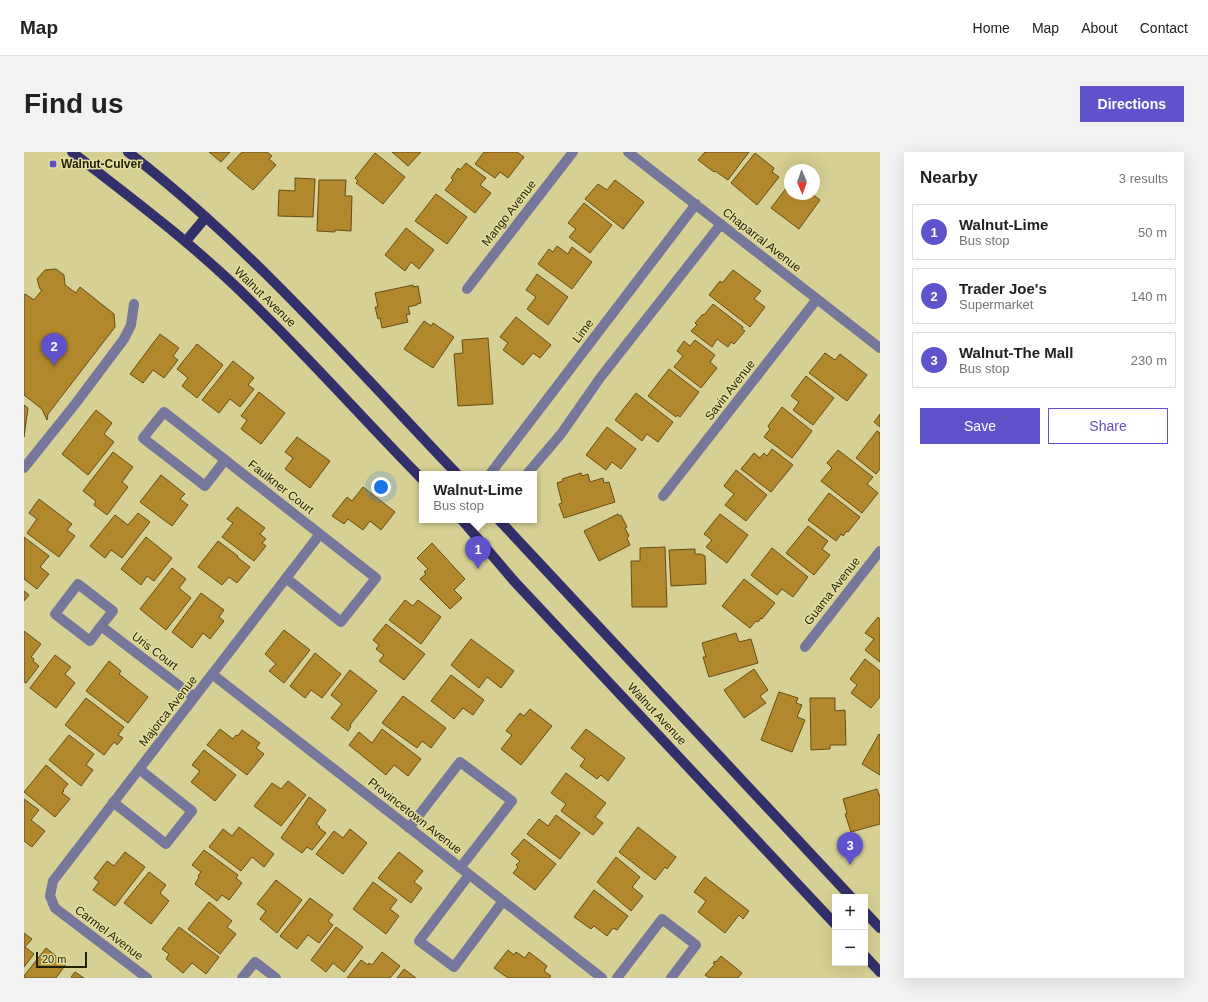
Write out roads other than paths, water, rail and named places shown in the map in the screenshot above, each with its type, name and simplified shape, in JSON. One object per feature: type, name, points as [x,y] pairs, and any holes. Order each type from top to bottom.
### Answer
[{"type":"main road","name":"Walnut Avenue","points":[[72,152],[186,241],[230,281],[286,336],[419,476]]},
{"type":"main road","name":"Walnut Avenue","points":[[128,152],[166,181],[278,286],[454,471]]},
{"type":"main road","points":[[186,241],[206,217]]},
{"type":"main road","name":"Walnut Avenue","points":[[466,523],[514,581],[832,921]]},
{"type":"main road","name":"Walnut Avenue","points":[[502,523],[848,894]]},
{"type":"main road","points":[[868,915],[880,928]]},
{"type":"main road","points":[[868,959],[880,972]]},
{"type":"street","name":"Mango Avenue","points":[[467,289],[572,152]]},
{"type":"street","name":"Chaparral Avenue","points":[[628,152],[880,348]]},
{"type":"street","name":"Lime","points":[[492,471],[696,204]]},
{"type":"street","points":[[530,471],[561,434],[600,378],[721,224]]},
{"type":"street","name":"Savin Avenue","points":[[662,496],[817,299]]},
{"type":"street","points":[[24,468],[76,403],[124,339],[131,325],[134,304]]},
{"type":"street","name":"Faulkner Court","points":[[225,460],[205,486],[143,438],[164,412],[376,578],[341,622],[286,578]]},
{"type":"street","name":"Majorca Avenue","points":[[55,908],[50,896],[53,881],[320,534]]},
{"type":"street","name":"Guama Avenue","points":[[804,647],[880,551]]},
{"type":"street","points":[[78,584],[113,611],[101,626],[90,641],[55,614],[78,584]]},
{"type":"street","name":"Uris Court","points":[[101,626],[194,697]]},
{"type":"street","name":"Provincetown Avenue","points":[[212,674],[602,978]]},
{"type":"street","points":[[409,828],[460,762],[512,801],[460,868]]},
{"type":"street","points":[[113,802],[166,844],[192,811],[139,769]]},
{"type":"street","points":[[469,875],[419,941],[454,967],[503,901]]},
{"type":"street","name":"Carmel Avenue","points":[[55,908],[147,978]]},
{"type":"street","points":[[617,978],[662,919],[696,945],[671,978]]},
{"type":"street","points":[[242,978],[255,962],[276,978]]},
{"type":"place","name":"Walnut-Culver","points":[[53,164]]},
{"type":"place","name":"Trader Joe's","points":[[54,366]]},
{"type":"place","name":"Walnut-Lime","points":[[478,569]]},
{"type":"place","name":"Walnut-The Mall","points":[[850,865]]}]
